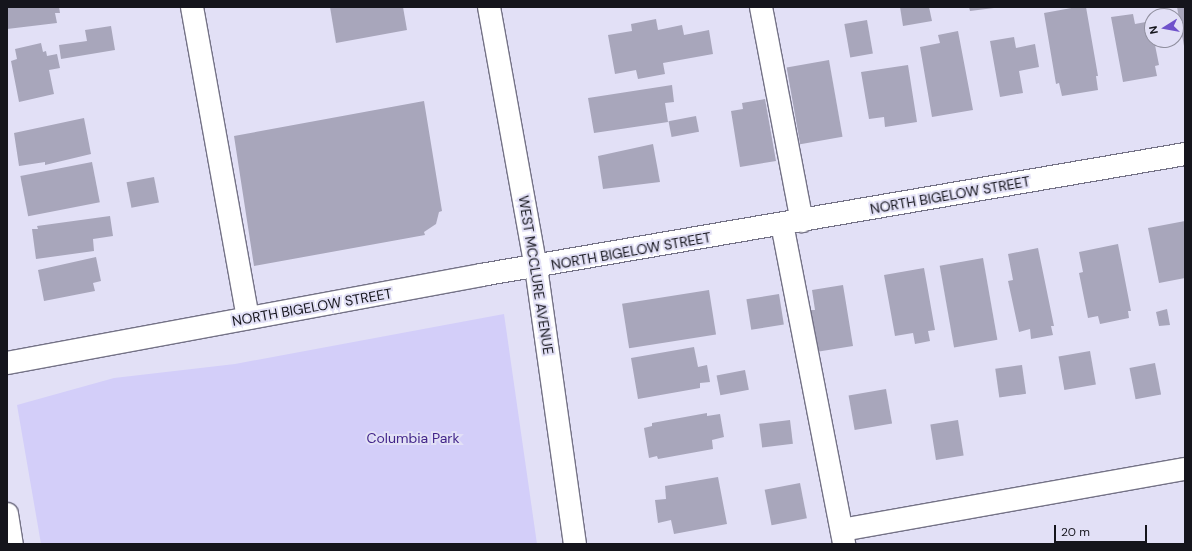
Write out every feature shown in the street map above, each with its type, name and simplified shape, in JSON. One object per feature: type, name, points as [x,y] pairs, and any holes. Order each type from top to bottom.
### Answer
[{"type":"street","points":[[192,7],[248,318]]},
{"type":"street","name":"WEST MCCLURE AVENUE","points":[[489,7],[536,267],[575,544]]},
{"type":"street","points":[[761,7],[792,222],[843,537],[1185,469]]},
{"type":"street","name":"NORTH BIGELOW STREET","points":[[7,363],[248,318],[1185,154]]},
{"type":"street","points":[[7,514],[12,544]]},
{"type":"green space","name":"Columbia Park","points":[[504,314],[537,544],[41,544],[17,405],[114,378],[235,364]]},
{"type":"building","points":[[7,7],[59,7],[60,13],[55,13],[57,23],[7,29]]},
{"type":"building","points":[[330,7],[403,7],[407,30],[336,43]]},
{"type":"building","points":[[900,7],[929,7],[932,21],[903,26]]},
{"type":"building","points":[[969,7],[994,7],[994,8],[970,11]]},
{"type":"building","points":[[1077,7],[1086,7],[1098,76],[1096,76],[1098,90],[1062,96],[1059,83],[1056,84],[1044,13]]},
{"type":"building","points":[[1185,7],[1185,46],[1184,8],[1177,8]]},
{"type":"building","points":[[1133,14],[1135,24],[1144,22],[1144,48],[1156,48],[1159,65],[1155,66],[1157,76],[1123,82],[1111,17]]},
{"type":"building","points":[[656,19],[658,30],[682,25],[684,35],[709,30],[713,54],[663,63],[665,74],[638,79],[636,70],[615,74],[608,35],[632,31],[631,24]]},
{"type":"building","points":[[867,20],[873,53],[850,57],[844,24]]},
{"type":"building","points":[[111,26],[115,50],[61,59],[59,45],[87,41],[85,30]]},
{"type":"building","points":[[958,31],[973,110],[932,117],[920,47],[940,43],[938,35]]},
{"type":"building","points":[[1014,37],[1016,48],[1035,44],[1039,67],[1019,71],[1023,93],[1000,97],[990,41]]},
{"type":"building","points":[[41,43],[43,52],[46,51],[47,56],[57,54],[60,68],[49,70],[54,94],[19,102],[11,61],[17,59],[15,49]]},
{"type":"building","points":[[829,60],[843,137],[800,144],[787,67]]},
{"type":"building","points":[[908,65],[917,122],[885,127],[884,117],[869,119],[861,72]]},
{"type":"building","points":[[672,85],[674,102],[665,103],[668,122],[594,133],[588,98]]},
{"type":"building","points":[[765,99],[776,161],[740,167],[731,111],[743,109],[742,103]]},
{"type":"building","points":[[424,101],[442,211],[439,212],[436,224],[424,232],[425,235],[254,266],[234,136]]},
{"type":"building","points":[[696,116],[699,132],[672,137],[669,121]]},
{"type":"building","points":[[84,118],[91,154],[45,165],[45,162],[19,166],[14,133]]},
{"type":"building","points":[[653,144],[660,182],[603,189],[598,156]]},
{"type":"building","points":[[92,162],[100,202],[28,216],[20,176]]},
{"type":"building","points":[[154,177],[159,203],[131,208],[127,182]]},
{"type":"building","points":[[110,216],[113,236],[93,239],[94,251],[36,259],[32,229],[38,229],[37,226]]},
{"type":"building","points":[[1185,221],[1185,278],[1159,283],[1148,228]]},
{"type":"building","points":[[1118,244],[1131,311],[1128,311],[1129,318],[1100,324],[1098,316],[1088,318],[1079,273],[1083,272],[1079,252]]},
{"type":"building","points":[[1038,248],[1054,326],[1051,326],[1053,335],[1031,339],[1030,329],[1019,332],[1008,281],[1013,280],[1008,254]]},
{"type":"building","points":[[96,257],[101,281],[93,283],[95,291],[44,301],[38,270]]},
{"type":"building","points":[[983,258],[997,340],[954,347],[940,266]]},
{"type":"building","points":[[924,268],[935,330],[928,331],[930,341],[915,344],[913,333],[895,336],[884,275]]},
{"type":"building","points":[[843,285],[853,346],[816,352],[809,310],[815,310],[812,290]]},
{"type":"building","points":[[709,290],[716,334],[629,348],[622,304]]},
{"type":"building","points":[[779,294],[784,325],[751,330],[746,299]]},
{"type":"building","points":[[1167,309],[1170,325],[1159,326],[1156,312]]},
{"type":"building","points":[[694,347],[698,367],[707,365],[710,382],[700,383],[700,388],[638,399],[631,358]]},
{"type":"building","points":[[1090,351],[1096,384],[1064,390],[1058,357]]},
{"type":"building","points":[[1155,363],[1161,394],[1136,399],[1129,368]]},
{"type":"building","points":[[1022,365],[1026,394],[999,397],[995,369]]},
{"type":"building","points":[[745,370],[749,390],[720,395],[717,376]]},
{"type":"building","points":[[886,389],[892,423],[855,430],[849,396]]},
{"type":"building","points":[[707,413],[707,416],[720,414],[724,437],[712,440],[713,449],[658,459],[657,456],[649,458],[644,428],[652,426],[652,423]]},
{"type":"building","points":[[790,420],[793,444],[762,448],[759,424]]},
{"type":"building","points":[[958,420],[964,456],[936,460],[930,424]]},
{"type":"building","points":[[718,477],[727,524],[674,534],[671,520],[658,523],[655,500],[666,499],[665,486]]},
{"type":"building","points":[[800,483],[807,518],[772,525],[765,490]]}]
